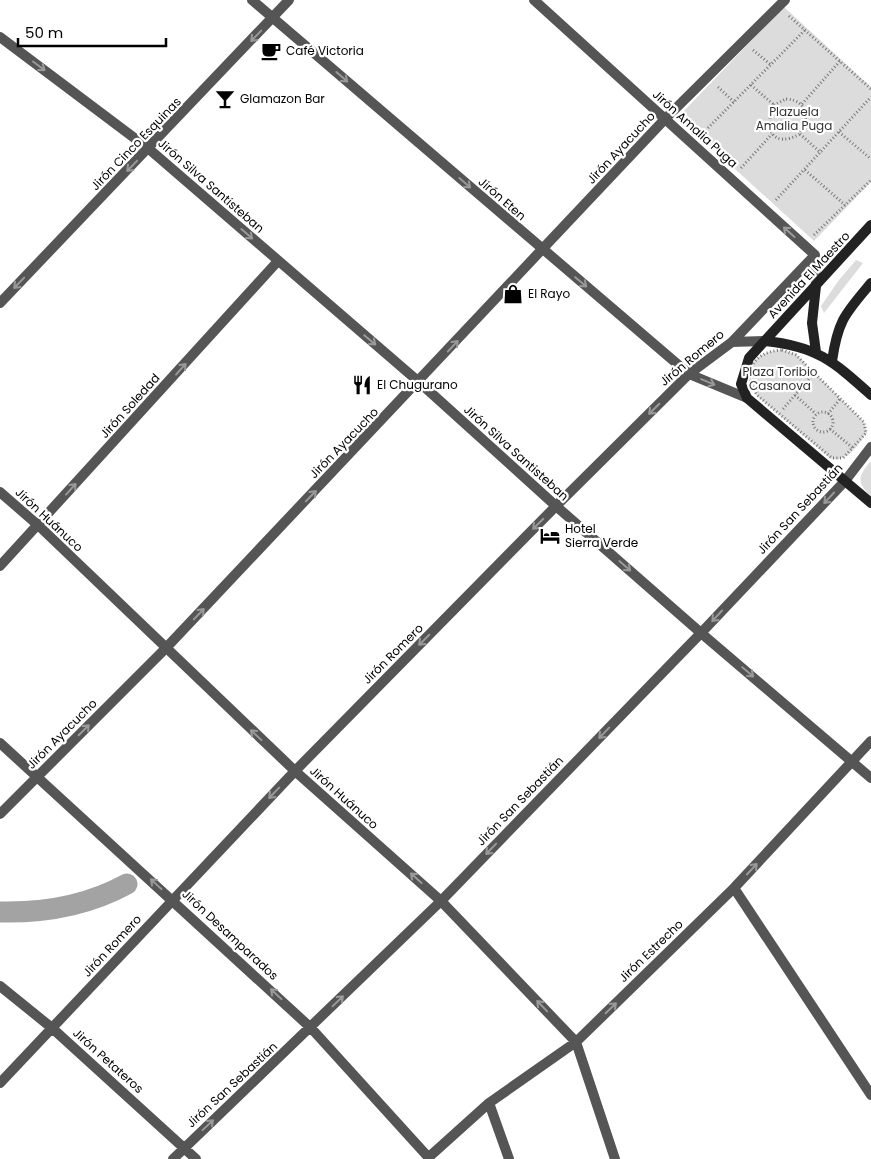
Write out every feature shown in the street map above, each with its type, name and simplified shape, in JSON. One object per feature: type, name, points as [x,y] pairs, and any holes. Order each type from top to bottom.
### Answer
[{"type":"main road","name":"Avenida El Maestro","points":[[747,398],[741,384],[749,358],[871,226]]},
{"type":"main road","points":[[832,361],[839,326],[844,315],[871,283]]},
{"type":"main road","points":[[816,286],[812,323],[816,352]]},
{"type":"main road","points":[[765,341],[791,344],[816,352],[832,361],[871,395]]},
{"type":"main road","points":[[747,398],[871,503]]},
{"type":"street","name":"Jirón Eten","points":[[252,0],[689,374],[747,398]]},
{"type":"street","name":"Jirón Cinco Esquinas","points":[[0,304],[289,0]]},
{"type":"street","name":"Jirón Amalia Puga","points":[[534,0],[815,255]]},
{"type":"street","name":"Jirón Ayacucho","points":[[0,814],[165,649],[419,382],[665,119],[784,5]]},
{"type":"street","name":"Jirón Silva Santisteban","points":[[0,37],[149,149],[419,382],[556,506],[701,633],[871,778]]},
{"type":"street","points":[[815,255],[816,286]]},
{"type":"street","name":"Jirón Romero","points":[[0,1083],[295,771],[689,374],[732,342],[815,255]]},
{"type":"street","name":"Jirón Soledad","points":[[0,566],[39,526],[278,262]]},
{"type":"street","points":[[732,342],[765,341]]},
{"type":"street","name":"Jirón San Sebastián","points":[[173,1159],[441,901],[701,633],[845,481],[871,447]]},
{"type":"street","name":"Jirón Huánuco","points":[[0,492],[39,526],[165,649],[295,771],[441,901],[576,1042],[615,1159]]},
{"type":"street","name":"Jirón Estrecho","points":[[429,1158],[489,1103],[576,1042],[734,888],[871,741]]},
{"type":"street","name":"Jirón Desamparados","points":[[0,743],[38,775],[311,1028],[429,1158]]},
{"type":"street","points":[[734,888],[871,1096]]},
{"type":"street","name":"Jirón Petateros","points":[[0,986],[52,1028],[196,1159]]},
{"type":"street","points":[[489,1103],[509,1159]]},
{"type":"path","points":[[784,5],[805,30],[871,89]]},
{"type":"path","points":[[703,133],[805,30]]},
{"type":"path","points":[[748,46],[771,65]]},
{"type":"path","points":[[802,104],[840,61]]},
{"type":"path","points":[[714,83],[734,102]]},
{"type":"path","points":[[750,86],[774,105]]},
{"type":"path","points":[[776,200],[871,97]]},
{"type":"path","points":[[786,99],[796,100],[802,104],[807,114],[800,134],[784,140],[772,134],[769,120],[774,105],[786,99]]},
{"type":"path","points":[[696,127],[710,139]]},
{"type":"path","points":[[839,132],[871,159]]},
{"type":"path","points":[[741,168],[772,134]]},
{"type":"path","points":[[800,134],[821,152]]},
{"type":"path","points":[[735,162],[748,174]]},
{"type":"path","points":[[805,170],[845,205]]},
{"type":"path","points":[[809,230],[815,236],[871,180]]},
{"type":"path","points":[[769,194],[782,206]]},
{"type":"path","points":[[782,350],[796,355],[814,373],[860,418],[865,428],[866,433],[843,458],[832,458],[757,395],[753,389],[751,375],[756,359],[767,352],[782,350]]},
{"type":"path","points":[[779,414],[814,373]]},
{"type":"path","points":[[795,395],[816,414]]},
{"type":"path","points":[[828,414],[840,399]]},
{"type":"path","points":[[816,414],[822,412],[828,414],[832,420],[830,429]]},
{"type":"path","points":[[816,414],[813,422],[816,430],[821,433],[830,429]]},
{"type":"path","points":[[830,429],[854,448]]},
{"type":"green space","name":"Plazuela Amalia Puga","points":[[784,7],[871,87],[871,182],[814,241],[678,117]]},
{"type":"green space","points":[[856,260],[863,263],[824,313],[821,306]]},
{"type":"green space","name":"Plaza Toribio Casanova","points":[[782,350],[796,354],[864,422],[867,433],[852,452],[843,458],[831,459],[757,396],[749,379],[752,364],[764,354]]},
{"type":"green space","points":[[871,461],[871,496],[863,487],[860,479],[863,471]]},
{"type":"waterway","points":[[0,912],[33,911],[65,907],[97,898],[127,884]]},
{"type":"place","name":"Café Victoria","points":[[271,51]]},
{"type":"place","name":"Glamazon Bar","points":[[225,99]]},
{"type":"place","name":"El Rayo","points":[[513,294]]},
{"type":"place","name":"El Chugurano","points":[[362,385]]},
{"type":"place","name":"Hotel Sierra Verde","points":[[550,536]]}]
